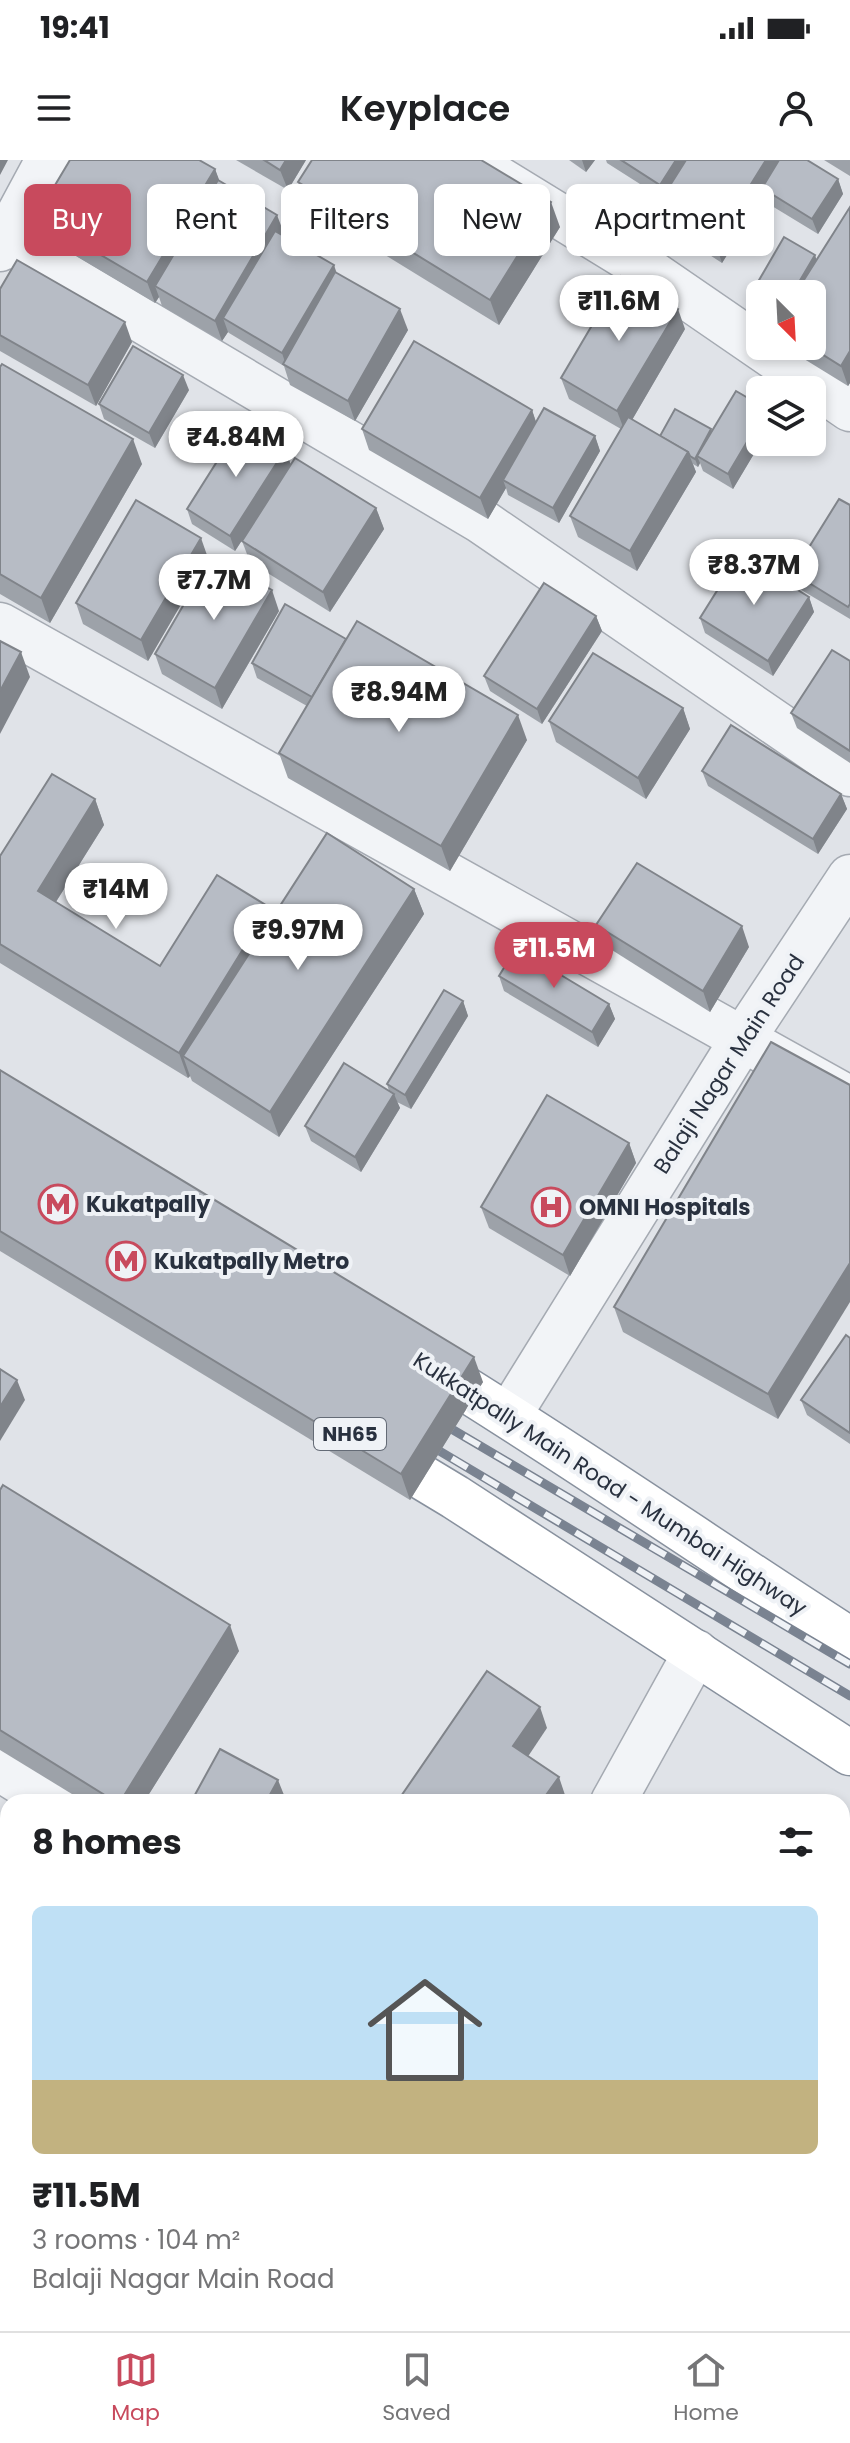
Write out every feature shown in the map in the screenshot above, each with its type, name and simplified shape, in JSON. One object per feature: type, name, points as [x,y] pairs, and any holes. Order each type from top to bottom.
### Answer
[{"type":"highway","name":"Kukkatpally Main Road - Mumbai Highway","points":[[388,1342],[509,1415],[850,1640]]},
{"type":"highway","name":"NH65","points":[[335,1424],[455,1497],[850,1753]]},
{"type":"street","points":[[48,160],[3,245],[481,521],[850,774]]},
{"type":"street","points":[[468,160],[649,271],[850,409]]},
{"type":"street","points":[[0,625],[850,1099]]},
{"type":"street","name":"Balaji Nagar Main Road","points":[[509,1415],[742,1040],[850,877]]},
{"type":"street","points":[[617,1794],[696,1652]]},
{"type":"street","points":[[0,1769],[40,1794]]},
{"type":"building","points":[[70,160],[199,160],[215,169],[206,184],[147,184],[147,256],[163,256],[147,282],[103,256],[131,256],[131,184],[56,184]]},
{"type":"building","points":[[264,160],[286,160],[280,170]]},
{"type":"building","points":[[312,160],[481,160],[521,184],[434,184],[434,256],[517,256],[490,300],[418,256],[418,184],[298,182]]},
{"type":"building","points":[[621,160],[676,160],[658,184]]},
{"type":"building","points":[[686,160],[766,160],[751,184],[671,184]]},
{"type":"building","points":[[779,160],[807,160],[838,179],[812,219],[774,195],[774,184],[764,184]]},
{"type":"building","points":[[850,207],[850,351],[841,366],[826,357],[826,280],[804,280]]},
{"type":"building","points":[[265,208],[277,215],[265,236]]},
{"type":"building","points":[[275,231],[281,234],[281,256],[318,256],[334,265],[282,353],[223,318],[260,256],[265,256],[265,248]]},
{"type":"building","points":[[784,237],[815,255],[800,280],[759,280]]},
{"type":"building","points":[[173,256],[253,256],[215,321],[155,286]]},
{"type":"building","points":[[17,260],[125,322],[88,385],[0,335],[0,289]]},
{"type":"building","points":[[335,272],[400,309],[348,401],[283,364]]},
{"type":"building","points":[[621,276],[678,309],[617,411],[561,378]]},
{"type":"building","points":[[414,341],[532,410],[480,498],[362,429]]},
{"type":"building","points":[[133,346],[183,375],[149,433],[99,404]]},
{"type":"building","points":[[2,364],[133,439],[41,598],[0,574]]},
{"type":"building","points":[[736,391],[746,397],[746,444],[728,474],[697,456]]},
{"type":"building","points":[[544,408],[595,436],[553,508],[503,480]]},
{"type":"building","points":[[675,409],[711,429],[695,459],[660,436]]},
{"type":"building","points":[[628,417],[688,452],[630,551],[570,516]]},
{"type":"building","points":[[242,422],[285,450],[230,536],[187,509]]},
{"type":"building","points":[[295,458],[376,508],[323,592],[242,541]]},
{"type":"building","points":[[839,499],[850,505],[848,607],[793,573]]},
{"type":"building","points":[[136,500],[201,538],[141,640],[76,603]]},
{"type":"building","points":[[740,554],[809,597],[768,661],[700,618]]},
{"type":"building","points":[[212,556],[272,590],[215,688],[155,654]]},
{"type":"building","points":[[544,583],[596,616],[537,709],[484,676]]},
{"type":"building","points":[[285,604],[346,639],[312,697],[252,663]]},
{"type":"building","points":[[357,621],[518,715],[441,846],[279,753]]},
{"type":"building","points":[[0,641],[21,652],[0,691]]},
{"type":"building","points":[[832,650],[850,661],[850,751],[791,713]]},
{"type":"building","points":[[593,653],[683,708],[638,778],[549,721]]},
{"type":"building","points":[[731,725],[841,794],[813,839],[702,771]]},
{"type":"building","points":[[52,774],[95,799],[38,891],[160,966],[217,875],[269,907],[179,1053],[0,944],[0,856]]},
{"type":"building","points":[[327,833],[414,889],[270,1112],[183,1056]]},
{"type":"building","points":[[637,863],[742,926],[703,991],[596,925]]},
{"type":"building","points":[[516,948],[609,1004],[592,1032],[499,976]]},
{"type":"building","points":[[444,990],[463,1001],[405,1095],[387,1084]]},
{"type":"building","points":[[771,1042],[850,1085],[850,1263],[768,1394],[614,1307]]},
{"type":"building","points":[[344,1063],[394,1094],[355,1157],[305,1126]]},
{"type":"building","points":[[0,1070],[474,1357],[401,1474],[0,1231]]},
{"type":"building","points":[[547,1095],[629,1143],[563,1255],[481,1207]]},
{"type":"building","points":[[846,1335],[850,1338],[850,1433],[801,1400]]},
{"type":"building","points":[[0,1369],[17,1380],[0,1407]]},
{"type":"building","points":[[3,1485],[230,1625],[125,1794],[103,1794],[0,1730],[0,1490]]},
{"type":"building","points":[[487,1671],[540,1707],[513,1746],[559,1777],[547,1794],[402,1794]]},
{"type":"building","points":[[220,1749],[278,1780],[270,1794],[195,1794]]},
{"type":"railway","points":[[433,1418],[850,1664]]},
{"type":"railway","points":[[421,1440],[850,1696]]},
{"type":"place","name":"Kukatpally","points":[[58,1204]]},
{"type":"place","name":"OMNI Hospitals","points":[[551,1207]]},
{"type":"place","name":"Kukatpally Metro","points":[[126,1261]]}]
